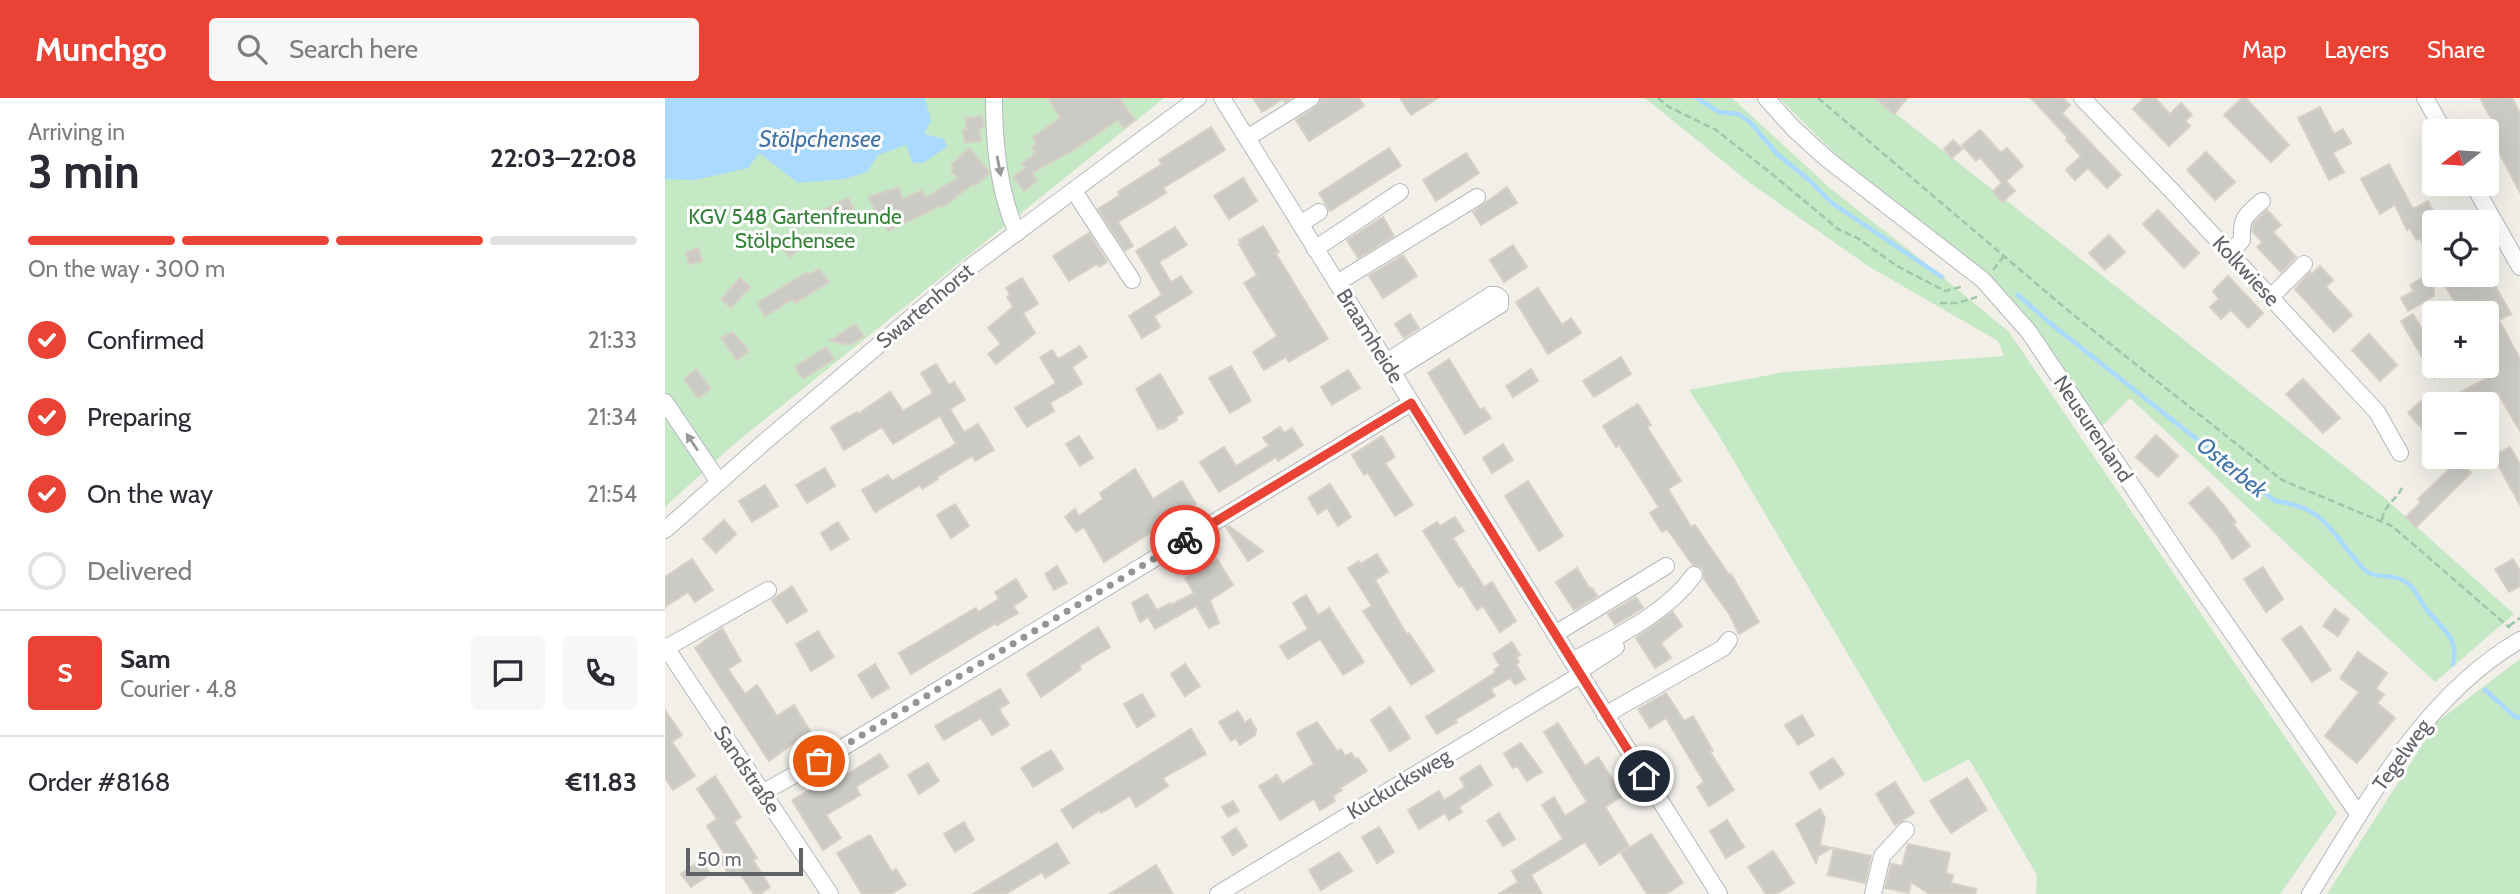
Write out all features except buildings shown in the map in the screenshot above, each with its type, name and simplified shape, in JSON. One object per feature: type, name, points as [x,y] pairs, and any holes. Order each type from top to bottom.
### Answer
[{"type":"street","points":[[994,98],[994,141],[1010,218],[1017,233]]},
{"type":"street","name":"Swartenhorst","points":[[665,530],[973,265],[1198,98]]},
{"type":"street","name":"Braamheide","points":[[1222,98],[1719,894]]},
{"type":"street","points":[[1247,138],[1311,98]]},
{"type":"street","name":"Neusurenland","points":[[1766,98],[1793,128],[1827,159],[1989,286],[2029,332],[2359,816]]},
{"type":"street","name":"Kolkwiese","points":[[2082,98],[2377,412],[2400,453]]},
{"type":"street","points":[[2425,98],[2437,119]]},
{"type":"street","points":[[1074,191],[1132,279]]},
{"type":"street","points":[[1315,249],[1399,192]]},
{"type":"street","points":[[2480,196],[2520,267]]},
{"type":"street","points":[[1337,283],[1477,197]]},
{"type":"street","points":[[2230,253],[2242,240],[2241,225],[2244,216],[2262,201]]},
{"type":"street","points":[[1300,224],[1319,212]]},
{"type":"street","points":[[2271,297],[2304,264]]},
{"type":"street","points":[[1491,296],[1500,298],[1500,304],[1389,367],[1491,296]]},
{"type":"street","points":[[665,402],[719,482]]},
{"type":"street","points":[[762,793],[837,751],[1411,403]]},
{"type":"street","points":[[1555,634],[1666,566]]},
{"type":"street","points":[[1577,669],[1625,631],[1677,596],[1694,575]]},
{"type":"street","points":[[666,647],[768,590]]},
{"type":"street","points":[[1577,669],[1647,626]]},
{"type":"street","points":[[1605,715],[1723,648],[1729,640]]},
{"type":"street","name":"Tegelweg","points":[[2311,894],[2389,769],[2440,703],[2464,681],[2518,641]]},
{"type":"street","name":"Sandstraße","points":[[666,647],[830,894]]},
{"type":"street","name":"Kuckucksweg","points":[[1218,894],[1577,669]]},
{"type":"street","points":[[1873,894],[1882,856],[1906,830]]},
{"type":"path","points":[[1658,98],[1669,107],[1716,130],[1837,229],[1859,239],[1897,266],[1945,291],[1989,286]]},
{"type":"path","points":[[1818,98],[2071,313],[2281,480],[2382,520],[2403,534],[2509,626],[2518,641]]},
{"type":"path","points":[[1940,303],[1957,303],[1989,286],[2004,256]]},
{"type":"path","points":[[2382,520],[2384,508],[2400,493],[2403,485]]},
{"type":"path","points":[[2509,626],[2520,618]]},
{"type":"green space","name":"KGV 548 Gartenfreunde Stölpchensee","points":[[665,98],[1164,98],[733,445],[665,507]]},
{"type":"green space","points":[[1645,98],[1732,98],[1831,189],[2009,332],[2337,813],[2280,894],[2036,894],[2037,875],[1969,759],[1924,783],[1718,434],[1689,390],[1785,372],[2004,356],[1998,341],[1868,266],[1750,183]]},
{"type":"green space","points":[[1779,98],[1876,98],[2380,494],[2514,614],[2435,682],[2130,398],[2102,426],[2036,329],[1992,280],[1962,253],[1847,165]]},
{"type":"green space","points":[[2520,659],[2520,894],[2327,894],[2437,722]]},
{"type":"water","name":"Stölpchensee","points":[[665,98],[925,98],[931,121],[924,134],[944,139],[947,147],[923,163],[913,163],[906,145],[878,155],[867,172],[844,179],[798,183],[759,153],[748,168],[695,180],[665,179]]},
{"type":"waterway","name":"Osterbek","points":[[1697,98],[1719,112],[1738,114],[1750,122],[1777,154],[1832,203],[1942,277]]},
{"type":"waterway","name":"Osterbek","points":[[2018,295],[2275,501],[2307,510],[2319,517],[2368,572],[2394,577],[2408,584],[2452,640],[2453,664]]},
{"type":"waterway","name":"Osterbek","points":[[2485,690],[2514,716],[2520,718]]},
{"type":"way so far","points":[[819,761],[1185,540]]},
{"type":"route","points":[[1185,540],[1411,403],[1644,776]]}]
